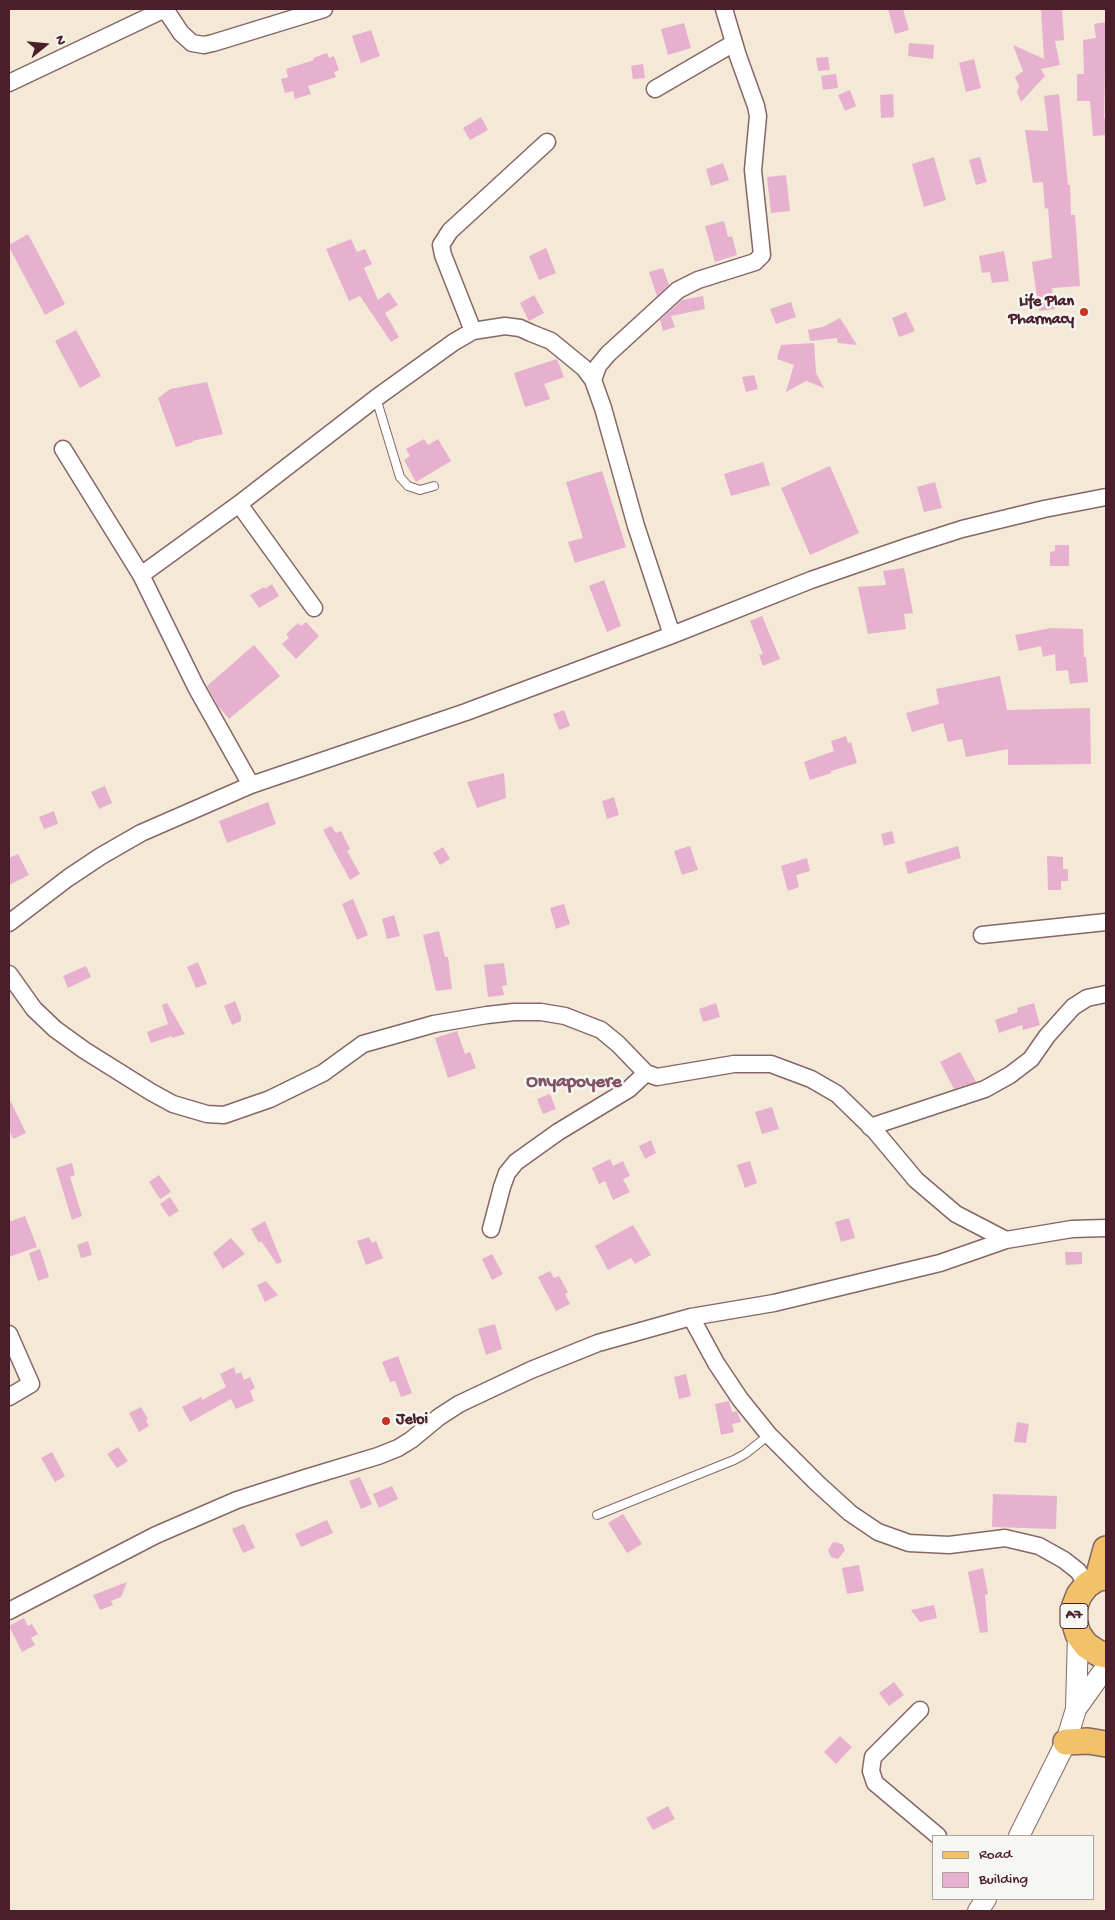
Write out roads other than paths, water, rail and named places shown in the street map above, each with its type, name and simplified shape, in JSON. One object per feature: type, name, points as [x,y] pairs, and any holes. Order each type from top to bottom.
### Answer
[{"type":"main road","name":"A7","points":[[1106,1549],[1097,1580],[1079,1595],[1074,1608],[1074,1621],[1078,1634],[1086,1645],[1098,1653],[1106,1655]]},
{"type":"main road","points":[[1066,1742],[1088,1741],[1106,1744]]},
{"type":"street","points":[[9,83],[165,9],[180,33],[192,43],[204,44],[213,44],[324,9]]},
{"type":"street","points":[[593,380],[598,366],[608,354],[678,290],[693,282],[755,262],[762,255],[753,170],[758,116],[724,9]]},
{"type":"street","points":[[655,89],[734,43]]},
{"type":"street","points":[[473,331],[443,255],[441,245],[450,231],[547,142]]},
{"type":"street","points":[[141,575],[239,504],[376,398],[454,342],[473,331],[505,326],[520,328],[550,341],[584,368],[593,380],[603,408],[636,526],[672,635]]},
{"type":"street","points":[[63,449],[141,575],[196,687],[251,785]]},
{"type":"street","points":[[9,923],[68,878],[102,856],[141,834],[251,785],[466,712],[672,635],[811,580],[927,540],[962,529],[1044,509],[1106,497]]},
{"type":"street","points":[[239,504],[314,608]]},
{"type":"street","points":[[982,935],[1106,922]]},
{"type":"street","points":[[9,974],[34,1009],[55,1029],[84,1050],[173,1104],[207,1114],[224,1115],[270,1100],[323,1073],[363,1044],[434,1024],[487,1014],[541,1012],[565,1016],[601,1030],[618,1044],[646,1073],[657,1077],[734,1064],[771,1064],[811,1079],[837,1094],[870,1127],[916,1180],[956,1214],[1006,1240]]},
{"type":"street","points":[[870,1127],[985,1089],[1010,1075],[1031,1059],[1047,1036],[1073,1007],[1087,998],[1106,994]]},
{"type":"street","points":[[491,1229],[502,1187],[507,1174],[516,1162],[558,1132],[629,1089],[646,1073]]},
{"type":"street","points":[[9,1611],[156,1535],[237,1500],[398,1448],[459,1404],[531,1370],[598,1343],[691,1317],[774,1303],[940,1263],[1006,1240],[1072,1228],[1106,1228]]},
{"type":"street","points":[[691,1317],[716,1363],[740,1399],[769,1434],[843,1507],[878,1532],[909,1543],[949,1545],[1005,1538],[1039,1546],[1064,1560],[1078,1571],[1097,1580]]},
{"type":"street","points":[[9,1334],[32,1384],[9,1397]]},
{"type":"street","points":[[1020,1835],[1066,1742],[1076,1709],[1078,1634]]},
{"type":"street","points":[[1076,1709],[1106,1667]]},
{"type":"street","points":[[920,1710],[873,1757],[871,1771],[875,1783],[937,1835]]},
{"type":"street","points":[[978,1911],[985,1900]]},
{"type":"lane","points":[[376,398],[400,477],[408,486],[420,490],[434,486]]},
{"type":"lane","points":[[597,1515],[734,1460],[745,1454],[769,1434]]},
{"type":"place","name":"Life Plan Pharmacy","points":[[1084,312]]},
{"type":"place","name":"Jeloi","points":[[386,1421]]},
{"type":"district","name":"Onyapoyere","points":[[574,1083]]}]
